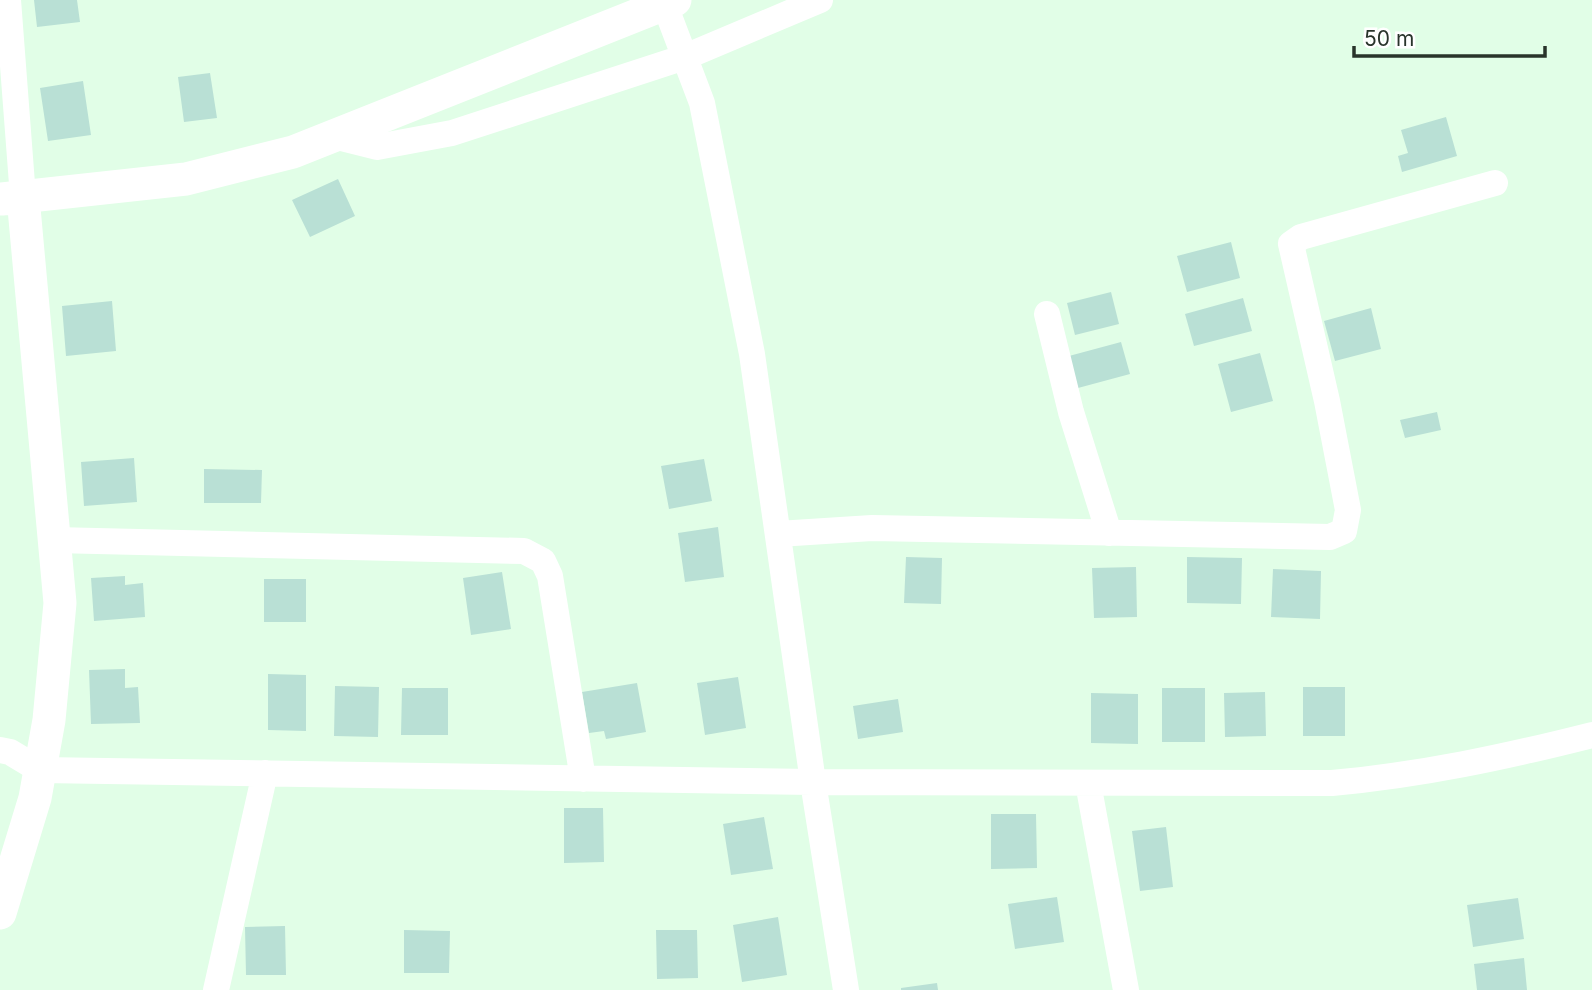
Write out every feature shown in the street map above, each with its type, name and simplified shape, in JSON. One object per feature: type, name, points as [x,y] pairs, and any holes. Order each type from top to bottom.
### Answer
[{"type":"street","points":[[0,913],[35,798],[49,720],[60,603],[11,198],[8,0]]},
{"type":"street","points":[[333,136],[377,146],[452,133],[685,57],[820,0]]},
{"type":"street","points":[[11,198],[186,179],[293,152],[668,1],[702,103],[752,354],[813,782],[846,990]]},
{"type":"street","points":[[778,534],[872,528],[1330,537],[1344,531],[1348,510],[1327,401],[1291,244],[1301,237],[1495,183]]},
{"type":"street","points":[[1047,314],[1071,412],[1109,533]]},
{"type":"street","points":[[54,540],[524,551],[543,561],[550,576],[583,779]]},
{"type":"street","points":[[0,750],[10,752],[40,770],[813,782],[1332,783],[1455,767],[1592,735]]},
{"type":"street","points":[[216,990],[265,774]]},
{"type":"street","points":[[1088,783],[1126,990]]},
{"type":"building","points":[[34,0],[77,0],[80,22],[37,27]]},
{"type":"building","points":[[210,73],[217,118],[184,122],[178,77]]},
{"type":"building","points":[[83,81],[91,135],[48,141],[40,88]]},
{"type":"building","points":[[1446,117],[1457,156],[1402,172],[1398,156],[1408,153],[1401,130]]},
{"type":"building","points":[[338,179],[355,216],[310,237],[292,200]]},
{"type":"building","points":[[1231,242],[1240,278],[1187,292],[1177,256]]},
{"type":"building","points":[[1111,292],[1119,324],[1075,335],[1067,303]]},
{"type":"building","points":[[1243,298],[1252,331],[1194,346],[1185,314]]},
{"type":"building","points":[[112,301],[116,351],[66,356],[62,306]]},
{"type":"building","points":[[1371,308],[1381,349],[1335,361],[1324,321]]},
{"type":"building","points":[[1121,342],[1130,374],[1078,388],[1069,356]]},
{"type":"building","points":[[1260,353],[1273,401],[1231,412],[1218,364]]},
{"type":"building","points":[[1437,412],[1441,430],[1405,438],[1400,420]]},
{"type":"building","points":[[134,458],[137,502],[84,506],[81,462]]},
{"type":"building","points":[[704,459],[712,501],[669,509],[661,466]]},
{"type":"building","points":[[204,469],[262,470],[261,503],[204,503]]},
{"type":"building","points":[[718,527],[724,577],[685,582],[678,533]]},
{"type":"building","points":[[906,557],[942,558],[941,604],[904,603]]},
{"type":"building","points":[[1187,557],[1242,558],[1241,604],[1187,603]]},
{"type":"building","points":[[1136,567],[1137,617],[1094,618],[1092,568]]},
{"type":"building","points":[[1273,569],[1321,571],[1320,619],[1271,617]]},
{"type":"building","points":[[502,572],[511,629],[471,635],[463,578]]},
{"type":"building","points":[[125,576],[125,585],[143,583],[145,617],[94,621],[91,578]]},
{"type":"building","points":[[264,579],[306,579],[306,622],[264,622]]},
{"type":"building","points":[[125,669],[125,688],[138,687],[140,723],[91,724],[89,670]]},
{"type":"building","points":[[268,674],[306,675],[306,731],[268,730]]},
{"type":"building","points":[[738,677],[746,728],[705,735],[697,683]]},
{"type":"building","points":[[637,683],[646,732],[606,739],[604,731],[589,733],[582,692]]},
{"type":"building","points":[[335,686],[379,687],[378,737],[334,736]]},
{"type":"building","points":[[1303,687],[1345,687],[1345,736],[1303,736]]},
{"type":"building","points":[[402,688],[448,688],[448,735],[401,735]]},
{"type":"building","points":[[1162,688],[1205,688],[1205,742],[1162,742]]},
{"type":"building","points":[[1265,692],[1266,736],[1225,737],[1224,693]]},
{"type":"building","points":[[1091,693],[1138,694],[1138,744],[1091,743]]},
{"type":"building","points":[[898,699],[903,732],[858,739],[853,706]]},
{"type":"building","points":[[564,808],[603,808],[604,862],[564,863]]},
{"type":"building","points":[[991,814],[1036,814],[1037,868],[991,869]]},
{"type":"building","points":[[764,817],[773,869],[731,875],[723,824]]},
{"type":"building","points":[[1166,827],[1173,887],[1140,891],[1132,831]]},
{"type":"building","points":[[1057,897],[1064,942],[1015,949],[1008,904]]},
{"type":"building","points":[[1518,898],[1524,939],[1473,947],[1467,905]]},
{"type":"building","points":[[778,917],[787,975],[742,982],[733,925]]},
{"type":"building","points":[[285,926],[286,975],[246,975],[245,927]]},
{"type":"building","points":[[404,930],[450,931],[449,973],[404,973]]},
{"type":"building","points":[[656,930],[697,930],[698,978],[657,979]]},
{"type":"building","points":[[1524,958],[1527,990],[1477,990],[1474,964]]},
{"type":"building","points":[[937,983],[938,990],[901,990],[901,988]]}]
